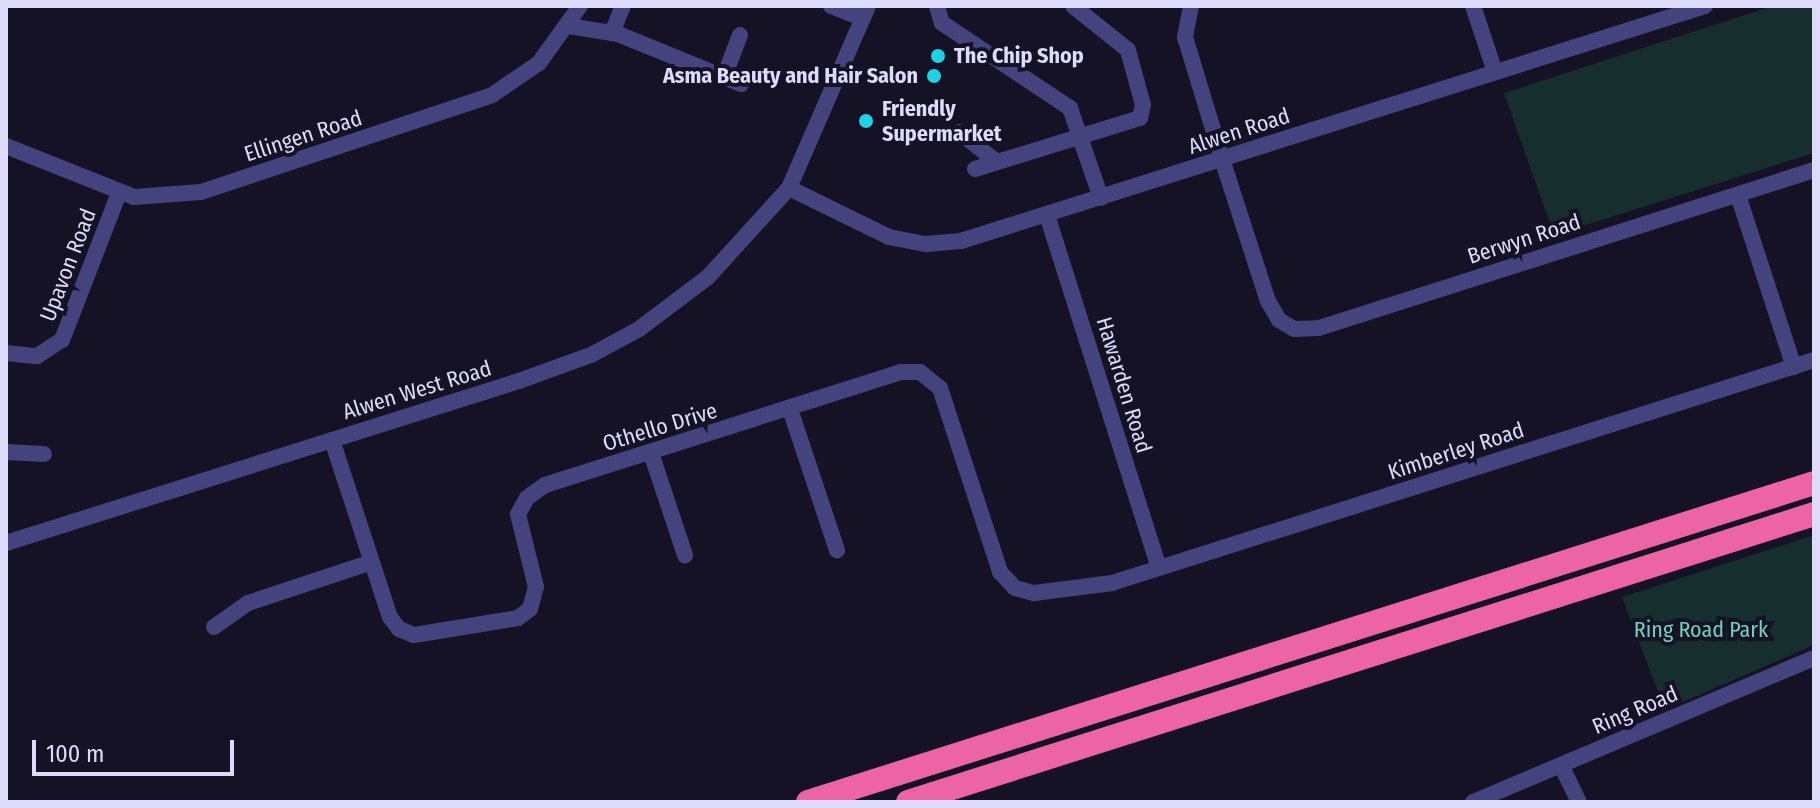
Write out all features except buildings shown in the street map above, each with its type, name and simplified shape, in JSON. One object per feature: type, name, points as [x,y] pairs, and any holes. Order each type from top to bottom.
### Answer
[{"type":"highway","points":[[808,802],[1814,483]]},
{"type":"highway","points":[[908,802],[1814,514]]},
{"type":"street","name":"Ellingen Road","points":[[6,146],[119,193],[151,199],[201,192],[469,104],[539,63],[569,26],[580,6]]},
{"type":"street","points":[[612,33],[623,6]]},
{"type":"street","points":[[831,6],[866,12]]},
{"type":"street","points":[[937,6],[942,23],[1065,104],[1082,134],[1101,198]]},
{"type":"street","points":[[975,169],[1082,134],[1133,122],[1143,105],[1123,43],[1073,6]]},
{"type":"street","name":"Berwyn Road","points":[[1191,6],[1185,37],[1264,291],[1279,320],[1311,330],[1814,170]]},
{"type":"street","points":[[1473,6],[1495,72]]},
{"type":"street","name":"Alwen Road","points":[[789,188],[869,230],[926,244],[972,239],[1705,6]]},
{"type":"street","name":"Alwen West Road","points":[[6,543],[332,440],[606,348],[696,288],[789,188],[866,12]]},
{"type":"street","points":[[569,26],[612,33],[741,84]]},
{"type":"street","points":[[724,77],[740,35]]},
{"type":"street","points":[[959,132],[997,162]]},
{"type":"street","name":"Upavon Road","points":[[6,353],[37,356],[62,340],[119,193]]},
{"type":"street","points":[[1738,195],[1794,367]]},
{"type":"street","name":"Hawarden Road","points":[[1047,215],[1159,568]]},
{"type":"street","name":"Kimberley Road","points":[[1112,583],[1814,360]]},
{"type":"street","name":"Othello Drive","points":[[332,440],[369,563],[395,626],[409,633],[522,616],[537,592],[518,527],[527,498],[545,485],[901,372],[926,375],[944,396],[1006,580],[1034,593],[1112,583]]},
{"type":"street","points":[[790,409],[837,550]]},
{"type":"street","points":[[6,452],[44,454]]},
{"type":"street","points":[[651,453],[685,555]]},
{"type":"street","points":[[214,627],[248,603],[369,563]]},
{"type":"street","name":"Ring Road","points":[[1473,802],[1814,658]]},
{"type":"street","points":[[1561,765],[1579,802]]},
{"type":"green space","points":[[1773,6],[1814,6],[1814,153],[1554,235],[1504,93]]},
{"type":"green space","name":"Ring Road Park","points":[[1814,535],[1814,645],[1665,710],[1622,597]]},
{"type":"place","name":"The Chip Shop","points":[[938,56]]},
{"type":"place","name":"Asma Beauty and Hair Salon","points":[[934,76]]},
{"type":"place","name":"Friendly Supermarket","points":[[866,121]]}]
